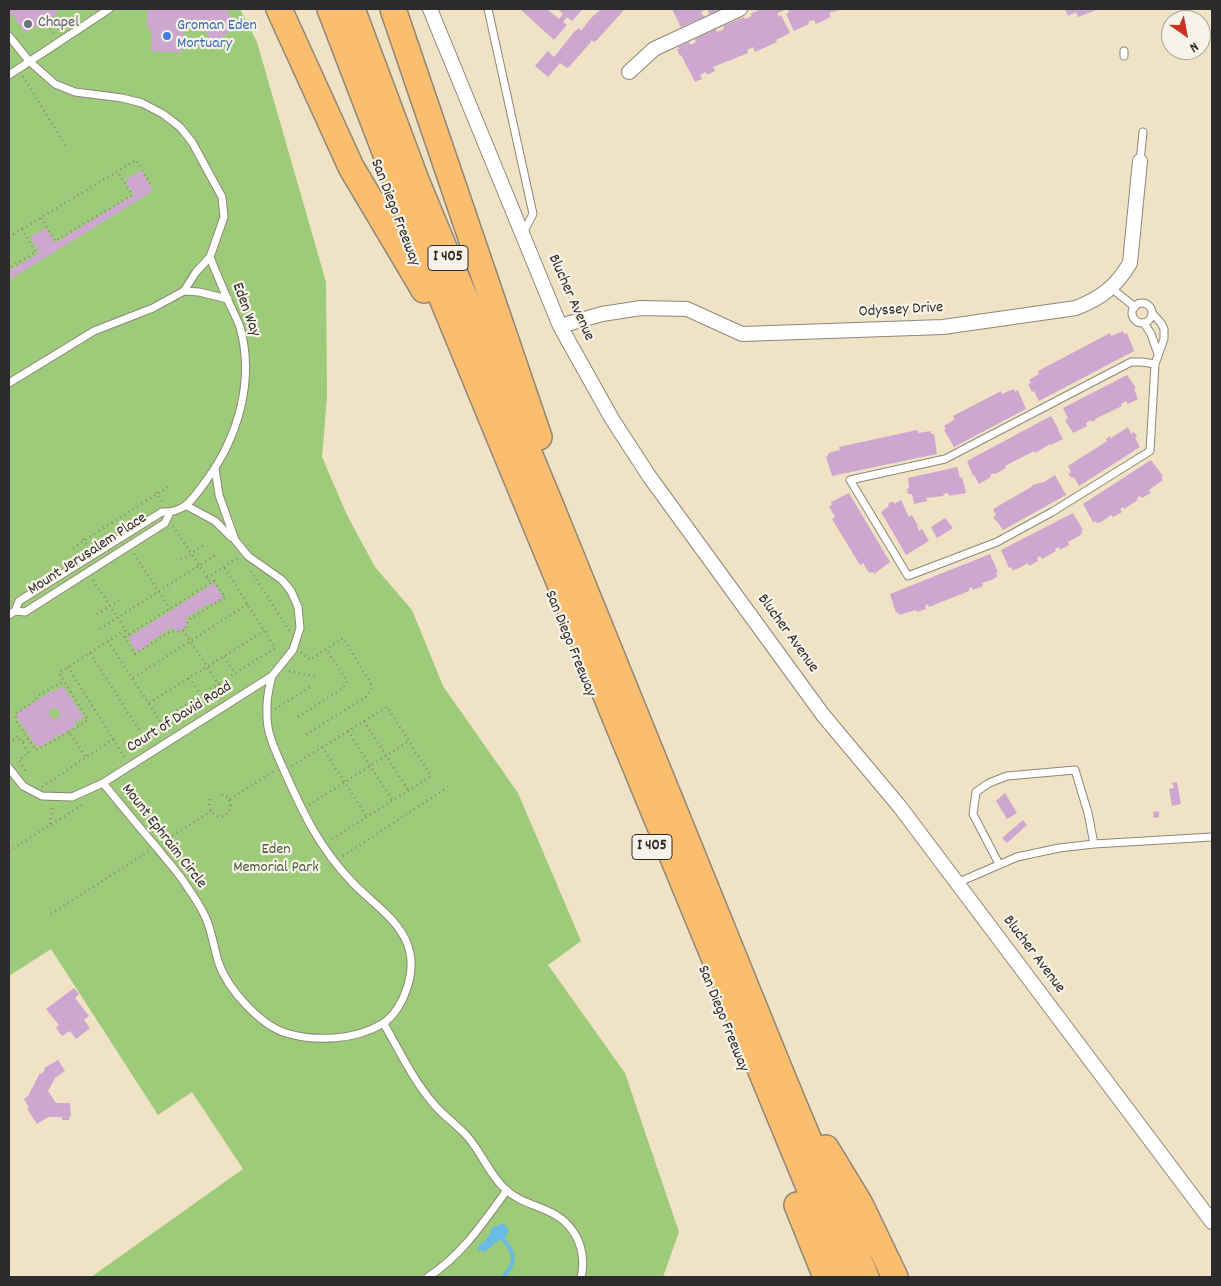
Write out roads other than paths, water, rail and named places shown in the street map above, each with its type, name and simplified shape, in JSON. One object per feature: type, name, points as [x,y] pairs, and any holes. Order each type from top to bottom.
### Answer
[{"type":"highway","points":[[279,9],[351,167],[424,290]]},
{"type":"highway","name":"San Diego Freeway","points":[[316,9],[424,290],[826,1277]]},
{"type":"highway","points":[[330,9],[434,279],[846,1277]]},
{"type":"highway","name":"San Diego Freeway","points":[[352,9],[416,180],[551,506],[783,1078]]},
{"type":"highway","points":[[393,9],[548,463],[551,506]]},
{"type":"highway","points":[[783,1078],[866,1277]]},
{"type":"highway","points":[[783,1078],[860,1204],[895,1277]]},
{"type":"street","name":"Blucher Avenue","points":[[430,9],[560,326],[612,419],[649,476],[824,715],[900,807],[1212,1222]]},
{"type":"street","points":[[629,72],[654,49],[740,9]]},
{"type":"street","name":"Odyssey Drive","points":[[560,326],[602,314],[641,308],[687,309],[742,334],[943,327],[1076,308],[1094,301],[1112,288],[1122,277],[1130,263],[1140,161]]},
{"type":"lane","points":[[9,75],[29,60],[110,9]]},
{"type":"lane","points":[[488,9],[533,214],[523,234]]},
{"type":"lane","points":[[9,36],[29,60],[55,84],[75,92],[142,102],[180,126],[192,142],[222,197],[224,217],[210,258],[196,272],[184,291],[153,308],[94,331],[9,383]]},
{"type":"lane","points":[[1140,161],[1143,132]]},
{"type":"lane","name":"Eden Way","points":[[210,258],[240,326],[246,360],[244,397],[232,435],[215,468]]},
{"type":"lane","points":[[1112,288],[1134,307]]},
{"type":"lane","points":[[184,291],[199,292],[228,299]]},
{"type":"lane","points":[[1152,314],[1150,319],[1144,323],[1137,322],[1133,316],[1134,307],[1140,303],[1151,307],[1152,314],[1164,329],[1164,339],[1155,364],[1150,451],[1052,512],[997,542],[908,576],[850,480],[945,459],[1131,362],[1155,364]]},
{"type":"lane","points":[[1144,323],[1151,334],[1158,354]]},
{"type":"lane","points":[[215,468],[187,506],[215,521],[246,553],[282,580],[298,607],[300,628],[295,645],[272,676]]},
{"type":"lane","points":[[215,468],[219,495],[235,540]]},
{"type":"lane","name":"Mount Jerusalem Place","points":[[11,613],[19,601],[162,512],[169,514],[187,506]]},
{"type":"lane","name":"Mount Jerusalem Place","points":[[11,613],[25,612],[165,523],[169,514]]},
{"type":"lane","name":"Court of David Road","points":[[9,768],[23,786],[42,796],[72,797],[105,786],[130,765],[272,676]]},
{"type":"lane","name":"Mount Ephraim Circle","points":[[105,786],[185,882],[206,918],[220,966],[230,984],[262,1020],[282,1032],[304,1038],[334,1038],[364,1033],[384,1024],[396,1010],[405,995],[411,975],[412,958],[400,929],[334,862],[322,846],[302,810],[272,743],[266,697],[272,676]]},
{"type":"lane","points":[[999,864],[974,814],[976,792],[989,783],[1007,776],[1075,770],[1088,813],[1094,844]]},
{"type":"lane","points":[[957,883],[1017,857],[1059,848],[1212,837]]},
{"type":"lane","points":[[384,1024],[416,1080],[432,1103],[467,1135],[488,1168],[507,1190],[522,1200],[548,1210],[562,1218],[572,1229],[582,1254],[581,1277]]},
{"type":"lane","points":[[428,1277],[440,1270],[467,1245],[507,1190]]},
{"type":"water","points":[[503,1223],[509,1230],[505,1238],[496,1242],[485,1252],[478,1250],[478,1246],[487,1239],[492,1228]]},
{"type":"waterway","points":[[503,1239],[510,1249],[513,1259],[510,1268],[503,1277]]},
{"type":"place","name":"Chapel","points":[[28,24]]},
{"type":"place","name":"Groman Eden Mortuary","points":[[167,36]]},
{"type":"park label","name":"Eden Memorial Park","points":[[276,860]]}]
